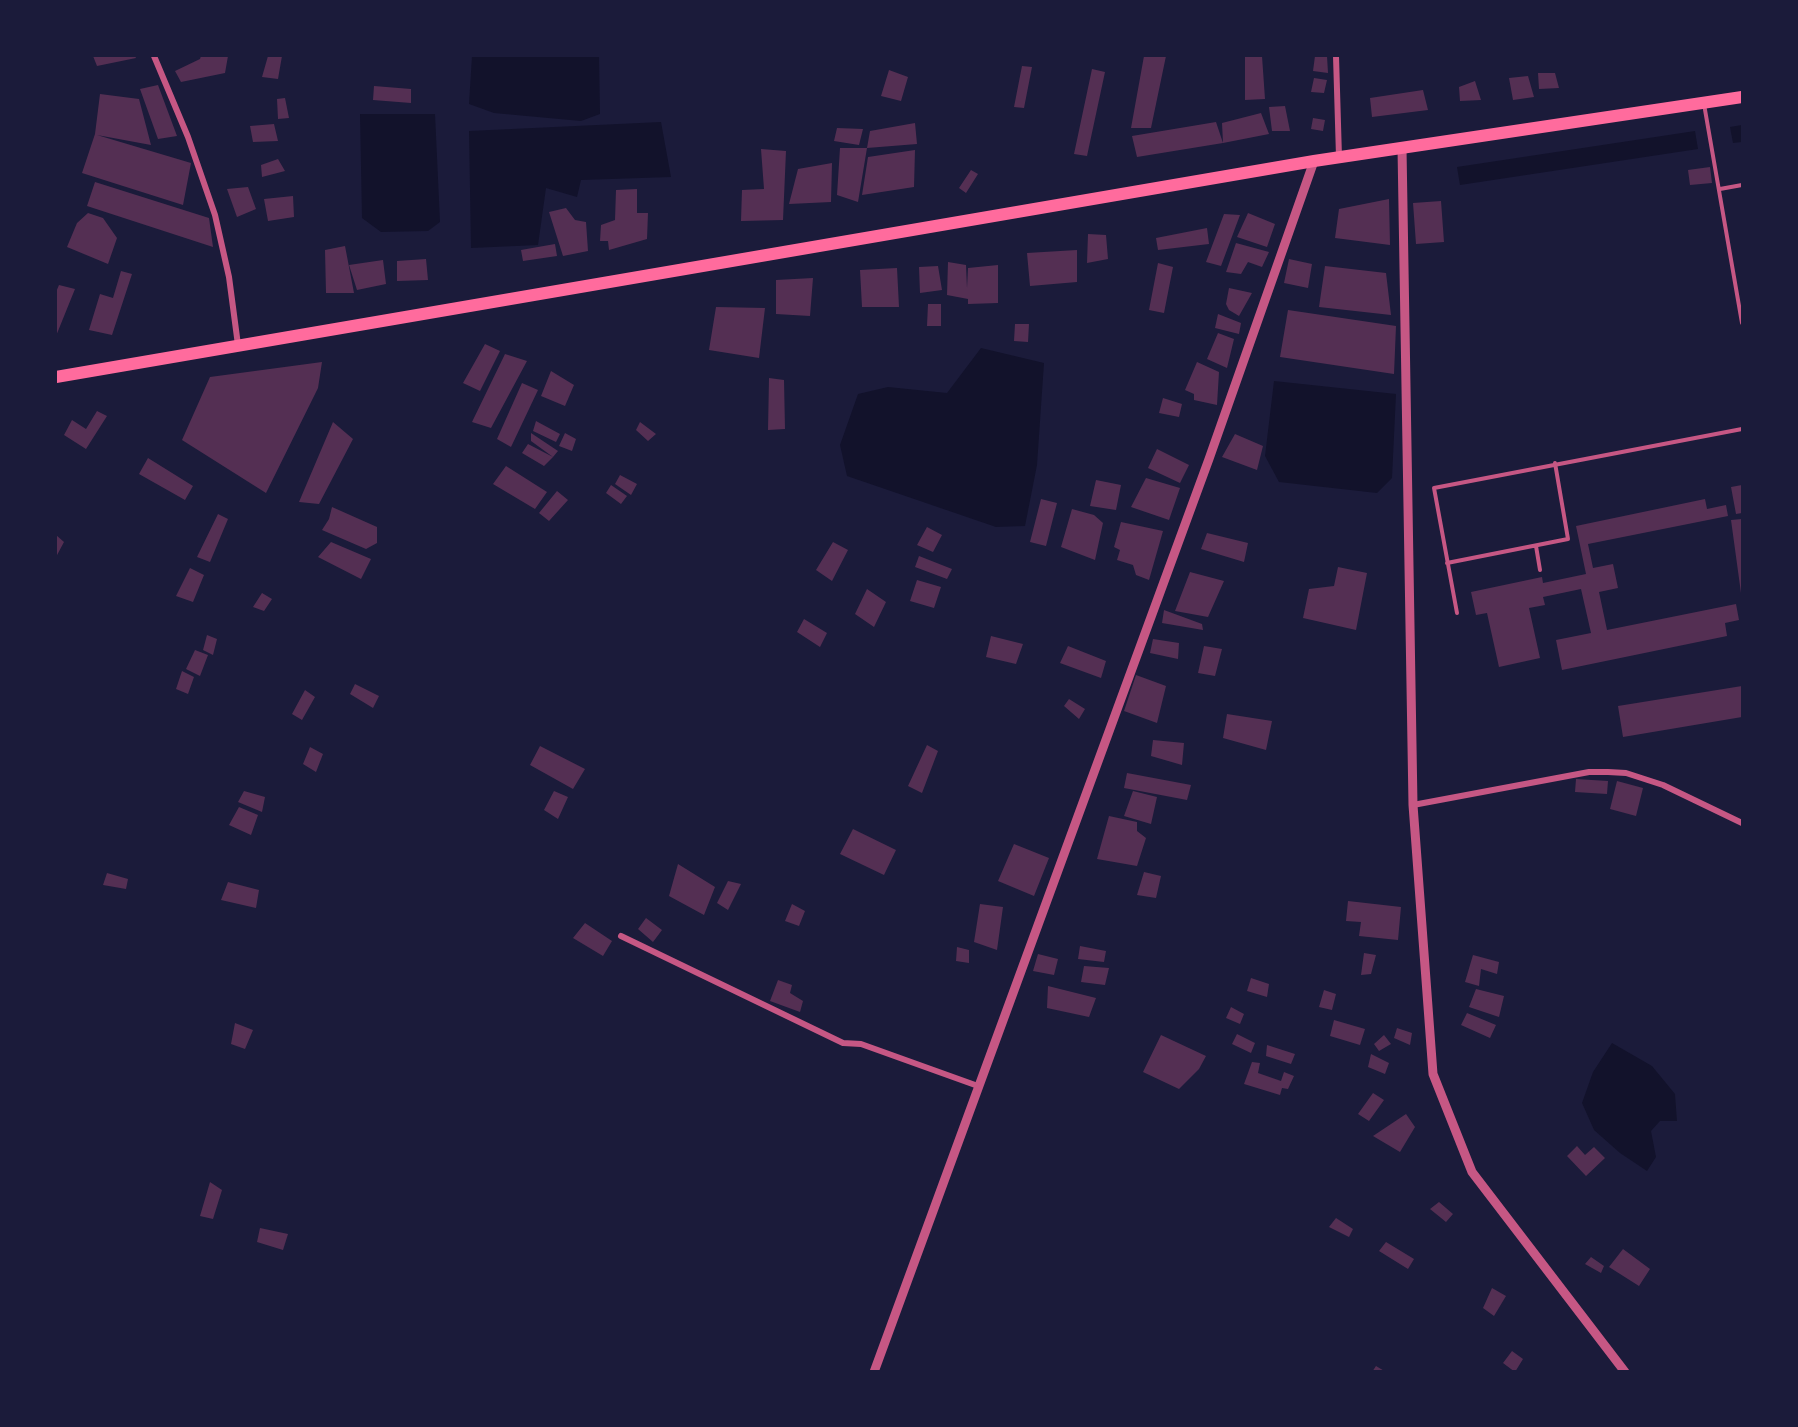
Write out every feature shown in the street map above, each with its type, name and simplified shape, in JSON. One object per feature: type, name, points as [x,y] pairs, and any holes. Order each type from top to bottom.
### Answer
[{"type":"highway","points":[[56,377],[1314,161],[1743,97]]},
{"type":"street","points":[[154,56],[188,136],[215,214],[229,277],[238,345]]},
{"type":"street","points":[[1336,56],[1339,158]]},
{"type":"street","points":[[1402,148],[1413,805],[1433,1074],[1472,1172],[1625,1371]]},
{"type":"street","points":[[874,1371],[1209,459],[1314,161]]},
{"type":"street","points":[[1413,805],[1589,772],[1608,772],[1626,773],[1663,785],[1743,823]]},
{"type":"street","points":[[621,936],[843,1043],[861,1044],[978,1086]]},
{"type":"lane","points":[[1704,103],[1743,323]]},
{"type":"lane","points":[[1720,189],[1743,186]]},
{"type":"lane","points":[[1457,613],[1434,488],[1555,463],[1743,429]]},
{"type":"lane","points":[[1447,563],[1568,539],[1555,463]]},
{"type":"lane","points":[[1536,546],[1540,570]]},
{"type":"shaded area","points":[[472,56],[599,56],[600,114],[581,121],[494,113],[469,104]]},
{"type":"shaded area","points":[[360,114],[435,114],[440,222],[428,231],[381,232],[362,218]]},
{"type":"shaded area","points":[[661,122],[671,177],[581,180],[577,197],[546,188],[538,245],[471,248],[469,131]]},
{"type":"shaded area","points":[[1742,125],[1742,142],[1733,143],[1730,127]]},
{"type":"shaded area","points":[[1695,131],[1698,149],[1460,185],[1457,167]]},
{"type":"shaded area","points":[[981,348],[1044,363],[1037,465],[1025,526],[996,527],[847,476],[840,445],[858,394],[888,387],[947,393]]},
{"type":"shaded area","points":[[1274,381],[1396,394],[1392,478],[1377,493],[1279,482],[1265,456]]},
{"type":"shaded area","points":[[1612,1043],[1652,1066],[1675,1094],[1677,1121],[1660,1121],[1651,1131],[1656,1157],[1647,1171],[1620,1153],[1594,1130],[1582,1103],[1593,1072]]},
{"type":"building","points":[[93,56],[135,56],[136,58],[97,66]]},
{"type":"building","points":[[201,56],[228,56],[225,73],[181,82],[175,71],[200,59]]},
{"type":"building","points":[[268,56],[282,56],[278,79],[262,77]]},
{"type":"building","points":[[1144,56],[1166,56],[1151,128],[1131,128]]},
{"type":"building","points":[[1245,56],[1262,56],[1265,99],[1245,100]]},
{"type":"building","points":[[1315,56],[1327,56],[1328,73],[1313,71]]},
{"type":"building","points":[[1022,66],[1032,67],[1024,108],[1014,107]]},
{"type":"building","points":[[1092,69],[1105,72],[1087,156],[1074,154]]},
{"type":"building","points":[[889,70],[908,77],[901,101],[881,96]]},
{"type":"building","points":[[1538,73],[1555,73],[1559,88],[1539,89]]},
{"type":"building","points":[[1528,76],[1534,97],[1513,100],[1509,78]]},
{"type":"building","points":[[1314,78],[1327,80],[1324,93],[1311,92]]},
{"type":"building","points":[[1475,81],[1481,100],[1460,101],[1459,87]]},
{"type":"building","points":[[158,85],[177,136],[158,139],[140,89]]},
{"type":"building","points":[[374,86],[411,89],[411,103],[373,100]]},
{"type":"building","points":[[1423,90],[1428,110],[1372,117],[1370,98]]},
{"type":"building","points":[[100,94],[139,99],[151,145],[97,135],[191,163],[183,205],[82,173],[95,134]]},
{"type":"building","points":[[285,98],[289,118],[278,119],[277,99]]},
{"type":"building","points":[[1285,106],[1290,131],[1272,131],[1269,107]]},
{"type":"building","points":[[1261,113],[1269,134],[1223,143],[1222,123]]},
{"type":"building","points":[[1313,118],[1325,120],[1323,131],[1311,129]]},
{"type":"building","points":[[1216,122],[1223,143],[1137,157],[1132,136]]},
{"type":"building","points":[[915,123],[917,144],[867,148],[870,131]]},
{"type":"building","points":[[274,124],[278,141],[253,142],[250,126]]},
{"type":"building","points":[[837,128],[863,129],[859,145],[834,141]]},
{"type":"building","points":[[840,148],[867,148],[858,202],[837,195]]},
{"type":"building","points":[[761,149],[786,151],[783,220],[741,221],[742,190],[764,189]]},
{"type":"building","points":[[915,150],[914,187],[862,195],[868,157]]},
{"type":"building","points":[[278,159],[285,171],[262,177],[261,165]]},
{"type":"building","points":[[832,163],[831,202],[789,204],[798,169]]},
{"type":"building","points":[[1710,167],[1712,183],[1690,185],[1688,170]]},
{"type":"building","points":[[971,170],[978,174],[966,193],[959,188]]},
{"type":"building","points":[[95,182],[209,218],[213,247],[87,206]]},
{"type":"building","points":[[248,187],[256,209],[237,217],[227,189]]},
{"type":"building","points":[[637,189],[637,213],[648,213],[647,239],[609,250],[608,241],[600,241],[601,225],[615,220],[616,190]]},
{"type":"building","points":[[293,196],[294,217],[268,221],[264,199]]},
{"type":"building","points":[[1389,199],[1390,245],[1335,238],[1339,209]]},
{"type":"building","points":[[1441,201],[1444,242],[1416,244],[1413,203]]},
{"type":"building","points":[[566,208],[575,220],[586,222],[588,251],[563,256],[549,212]]},
{"type":"building","points":[[88,213],[103,218],[117,238],[108,264],[67,247],[77,223]]},
{"type":"building","points":[[1248,213],[1275,224],[1267,247],[1237,237]]},
{"type":"building","points":[[1224,214],[1240,215],[1221,266],[1206,262]]},
{"type":"building","points":[[1207,228],[1209,244],[1158,250],[1156,238]]},
{"type":"building","points":[[1088,234],[1106,235],[1108,259],[1087,263]]},
{"type":"building","points":[[1236,243],[1269,252],[1262,267],[1248,262],[1241,274],[1226,272]]},
{"type":"building","points":[[555,244],[557,256],[523,261],[521,250]]},
{"type":"building","points":[[345,246],[354,293],[326,293],[325,250]]},
{"type":"building","points":[[1077,250],[1077,282],[1030,286],[1027,253]]},
{"type":"building","points":[[426,259],[428,280],[397,281],[397,261]]},
{"type":"building","points":[[1289,259],[1312,264],[1308,288],[1284,283]]},
{"type":"building","points":[[383,260],[386,284],[357,290],[349,265]]},
{"type":"building","points":[[948,262],[966,265],[967,288],[968,268],[998,265],[998,303],[968,304],[968,299],[947,295]]},
{"type":"building","points":[[1158,263],[1173,267],[1164,313],[1149,310]]},
{"type":"building","points":[[938,266],[942,290],[920,293],[919,267]]},
{"type":"building","points":[[1325,266],[1386,273],[1391,315],[1319,307]]},
{"type":"building","points":[[897,268],[899,307],[862,307],[860,270]]},
{"type":"building","points":[[121,271],[132,274],[112,335],[89,330],[100,294],[113,298]]},
{"type":"building","points":[[813,278],[810,316],[776,314],[776,280]]},
{"type":"building","points":[[59,285],[75,289],[56,336],[56,292]]},
{"type":"building","points":[[1229,288],[1252,293],[1239,316],[1229,310],[1226,304]]},
{"type":"building","points":[[928,304],[941,304],[941,326],[927,326]]},
{"type":"building","points":[[716,307],[765,308],[759,358],[709,350]]},
{"type":"building","points":[[1288,310],[1396,326],[1394,374],[1280,357]]},
{"type":"building","points":[[1218,314],[1241,323],[1239,334],[1215,328]]},
{"type":"building","points":[[1015,324],[1029,324],[1028,342],[1014,341]]},
{"type":"building","points":[[1218,333],[1234,339],[1227,368],[1207,359]]},
{"type":"building","points":[[485,344],[500,351],[480,391],[463,383]]},
{"type":"building","points":[[505,354],[527,361],[491,428],[472,422]]},
{"type":"building","points":[[322,362],[318,388],[266,493],[182,440],[210,377]]},
{"type":"building","points":[[1197,362],[1219,372],[1217,405],[1194,400],[1194,394],[1185,390]]},
{"type":"building","points":[[551,371],[574,385],[565,406],[541,396]]},
{"type":"building","points":[[769,378],[784,380],[785,429],[768,430]]},
{"type":"building","points":[[522,383],[538,390],[511,447],[497,439]]},
{"type":"building","points":[[1163,398],[1182,404],[1179,417],[1159,413]]},
{"type":"building","points":[[97,411],[107,416],[86,449],[64,435],[72,420],[86,429]]},
{"type":"building","points":[[536,421],[560,434],[556,442],[533,431]]},
{"type":"building","points":[[333,422],[353,439],[319,504],[299,502]]},
{"type":"building","points":[[640,422],[656,434],[648,441],[636,430]]},
{"type":"building","points":[[531,433],[558,451],[553,457],[531,441]]},
{"type":"building","points":[[565,433],[576,439],[572,451],[559,446]]},
{"type":"building","points":[[1235,434],[1263,446],[1257,470],[1222,457]]},
{"type":"building","points":[[528,444],[553,457],[544,466],[522,453]]},
{"type":"building","points":[[1157,449],[1189,465],[1180,483],[1148,468]]},
{"type":"building","points":[[148,458],[193,486],[185,500],[139,474]]},
{"type":"building","points":[[506,466],[547,492],[535,509],[493,484]]},
{"type":"building","points":[[620,475],[637,484],[631,495],[615,484]]},
{"type":"building","points":[[1146,478],[1180,488],[1169,520],[1131,507]]},
{"type":"building","points":[[1096,480],[1121,485],[1116,510],[1090,506]]},
{"type":"building","points":[[611,485],[627,496],[621,504],[606,493]]},
{"type":"building","points":[[1742,485],[1742,513],[1736,514],[1731,487]]},
{"type":"building","points":[[557,491],[568,500],[549,521],[539,513]]},
{"type":"building","points":[[1041,499],[1057,503],[1046,546],[1030,542]]},
{"type":"building","points":[[1705,499],[1707,509],[1726,505],[1728,516],[1588,544],[1593,568],[1613,564],[1618,588],[1599,592],[1607,630],[1736,604],[1739,620],[1725,623],[1727,636],[1562,670],[1556,640],[1591,633],[1581,589],[1543,597],[1545,605],[1529,608],[1540,658],[1499,667],[1487,613],[1476,615],[1471,592],[1542,577],[1543,583],[1586,574],[1576,526]]},
{"type":"building","points":[[332,507],[377,527],[377,543],[366,549],[322,530],[329,519]]},
{"type":"building","points":[[1072,509],[1094,515],[1103,523],[1095,560],[1061,547]]},
{"type":"building","points":[[218,514],[228,519],[210,562],[197,557]]},
{"type":"building","points":[[1742,519],[1742,592],[1741,593],[1731,520]]},
{"type":"building","points":[[1121,522],[1163,531],[1149,580],[1136,575],[1133,565],[1117,560],[1120,550],[1114,547]]},
{"type":"building","points":[[927,527],[942,535],[933,552],[917,545]]},
{"type":"building","points":[[1207,533],[1248,543],[1244,562],[1201,549]]},
{"type":"building","points":[[56,535],[64,542],[56,557]]},
{"type":"building","points":[[331,542],[371,559],[361,579],[318,557]]},
{"type":"building","points":[[833,542],[848,550],[832,581],[816,570]]},
{"type":"building","points":[[919,556],[952,569],[947,579],[915,567]]},
{"type":"building","points":[[1338,567],[1367,573],[1356,630],[1303,618],[1309,589],[1334,586]]},
{"type":"building","points":[[190,568],[204,575],[193,602],[176,596]]},
{"type":"building","points":[[1190,572],[1224,581],[1208,617],[1175,611]]},
{"type":"building","points":[[917,580],[941,587],[934,608],[910,601]]},
{"type":"building","points":[[867,589],[886,602],[874,627],[855,614]]},
{"type":"building","points":[[262,593],[272,599],[264,611],[253,607]]},
{"type":"building","points":[[1164,610],[1202,624],[1203,630],[1162,623]]},
{"type":"building","points":[[804,619],[827,633],[820,647],[797,632]]},
{"type":"building","points":[[207,635],[217,639],[213,655],[203,650]]},
{"type":"building","points":[[991,636],[1023,644],[1016,664],[986,657]]},
{"type":"building","points":[[1153,639],[1179,643],[1178,659],[1150,653]]},
{"type":"building","points":[[1068,646],[1106,661],[1101,678],[1060,663]]},
{"type":"building","points":[[1204,646],[1222,649],[1215,676],[1198,673]]},
{"type":"building","points":[[195,650],[208,655],[200,676],[186,669]]},
{"type":"building","points":[[182,671],[194,677],[188,694],[176,689]]},
{"type":"building","points":[[1136,675],[1166,686],[1157,723],[1124,711]]},
{"type":"building","points":[[355,684],[379,696],[373,708],[350,694]]},
{"type":"building","points":[[1742,686],[1742,717],[1623,737],[1618,706]]},
{"type":"building","points":[[305,690],[315,697],[302,720],[292,714]]},
{"type":"building","points":[[1069,699],[1085,709],[1079,719],[1064,706]]},
{"type":"building","points":[[1227,714],[1272,721],[1266,750],[1223,738]]},
{"type":"building","points":[[1153,740],[1184,743],[1182,765],[1151,756]]},
{"type":"building","points":[[927,745],[938,751],[922,793],[908,786]]},
{"type":"building","points":[[540,746],[585,769],[573,789],[530,765]]},
{"type":"building","points":[[310,747],[323,754],[316,772],[303,764]]},
{"type":"building","points":[[1127,773],[1191,785],[1187,800],[1124,788]]},
{"type":"building","points":[[1576,779],[1608,781],[1607,794],[1575,792]]},
{"type":"building","points":[[1617,781],[1643,788],[1636,816],[1610,809]]},
{"type":"building","points":[[244,791],[265,797],[262,812],[238,802]]},
{"type":"building","points":[[554,791],[568,797],[558,819],[544,810]]},
{"type":"building","points":[[1133,791],[1157,797],[1151,824],[1124,816]]},
{"type":"building","points":[[239,807],[258,815],[251,835],[229,825]]},
{"type":"building","points":[[1109,816],[1137,822],[1137,831],[1146,838],[1137,866],[1097,859]]},
{"type":"building","points":[[853,829],[896,850],[884,875],[840,854]]},
{"type":"building","points":[[1014,844],[1049,858],[1034,896],[998,881]]},
{"type":"building","points":[[678,864],[715,887],[704,915],[669,896]]},
{"type":"building","points":[[1144,872],[1161,876],[1156,898],[1137,895]]},
{"type":"building","points":[[107,873],[128,879],[126,889],[103,885]]},
{"type":"building","points":[[728,881],[741,884],[728,910],[717,903]]},
{"type":"building","points":[[228,882],[259,890],[256,908],[221,900]]},
{"type":"building","points":[[1348,901],[1401,907],[1398,940],[1359,936],[1361,922],[1346,921]]},
{"type":"building","points":[[792,904],[805,911],[799,926],[785,921]]},
{"type":"building","points":[[980,904],[1003,907],[997,950],[974,942]]},
{"type":"building","points":[[646,918],[662,930],[653,942],[638,929]]},
{"type":"building","points":[[585,923],[612,941],[603,956],[573,938]]},
{"type":"building","points":[[1080,946],[1106,951],[1104,962],[1078,959]]},
{"type":"building","points":[[957,947],[969,950],[969,963],[956,961]]},
{"type":"building","points":[[1364,953],[1376,955],[1371,974],[1361,975]]},
{"type":"building","points":[[1038,954],[1058,959],[1054,975],[1033,971]]},
{"type":"building","points":[[1473,955],[1499,962],[1497,974],[1481,969],[1479,986],[1465,982]]},
{"type":"building","points":[[1084,966],[1109,968],[1105,985],[1081,982]]},
{"type":"building","points":[[1251,978],[1269,984],[1267,997],[1247,991]]},
{"type":"building","points":[[778,980],[792,985],[790,993],[803,1001],[800,1012],[770,1001]]},
{"type":"building","points":[[1048,986],[1096,998],[1089,1017],[1047,1008]]},
{"type":"building","points":[[1476,989],[1504,996],[1499,1017],[1469,1007]]},
{"type":"building","points":[[1324,990],[1336,994],[1332,1010],[1319,1007]]},
{"type":"building","points":[[1231,1007],[1244,1014],[1240,1024],[1226,1018]]},
{"type":"building","points":[[1467,1013],[1496,1025],[1490,1038],[1461,1025]]},
{"type":"building","points":[[1334,1020],[1365,1029],[1360,1045],[1330,1036]]},
{"type":"building","points":[[235,1023],[253,1030],[245,1049],[231,1044]]},
{"type":"building","points":[[1397,1028],[1412,1033],[1410,1045],[1394,1038]]},
{"type":"building","points":[[1237,1034],[1255,1043],[1251,1053],[1232,1044]]},
{"type":"building","points":[[1161,1035],[1206,1056],[1199,1069],[1179,1089],[1143,1072]]},
{"type":"building","points":[[1384,1035],[1391,1044],[1379,1051],[1374,1044]]},
{"type":"building","points":[[1267,1045],[1295,1054],[1291,1064],[1266,1056]]},
{"type":"building","points":[[1371,1054],[1389,1063],[1385,1074],[1368,1067]]},
{"type":"building","points":[[1252,1062],[1260,1063],[1258,1073],[1281,1081],[1284,1072],[1294,1076],[1288,1089],[1282,1088],[1280,1095],[1244,1084]]},
{"type":"building","points":[[1373,1093],[1384,1100],[1369,1121],[1358,1114]]},
{"type":"building","points":[[1406,1114],[1415,1127],[1400,1152],[1373,1136]]},
{"type":"building","points":[[1577,1146],[1585,1155],[1594,1147],[1605,1158],[1586,1176],[1567,1156]]},
{"type":"building","points":[[210,1182],[222,1190],[213,1219],[200,1216]]},
{"type":"building","points":[[1439,1202],[1453,1214],[1446,1222],[1430,1209]]},
{"type":"building","points":[[1336,1218],[1353,1229],[1349,1237],[1329,1227]]},
{"type":"building","points":[[260,1228],[288,1234],[283,1250],[257,1242]]},
{"type":"building","points":[[1386,1242],[1414,1259],[1408,1269],[1379,1251]]},
{"type":"building","points":[[1623,1249],[1650,1269],[1639,1286],[1609,1267]]},
{"type":"building","points":[[1591,1257],[1604,1266],[1601,1273],[1585,1264]]},
{"type":"building","points":[[1492,1288],[1506,1296],[1494,1316],[1483,1308]]},
{"type":"building","points":[[1512,1351],[1523,1359],[1515,1372],[1503,1363]]},
{"type":"building","points":[[1376,1366],[1386,1372],[1372,1372]]}]
